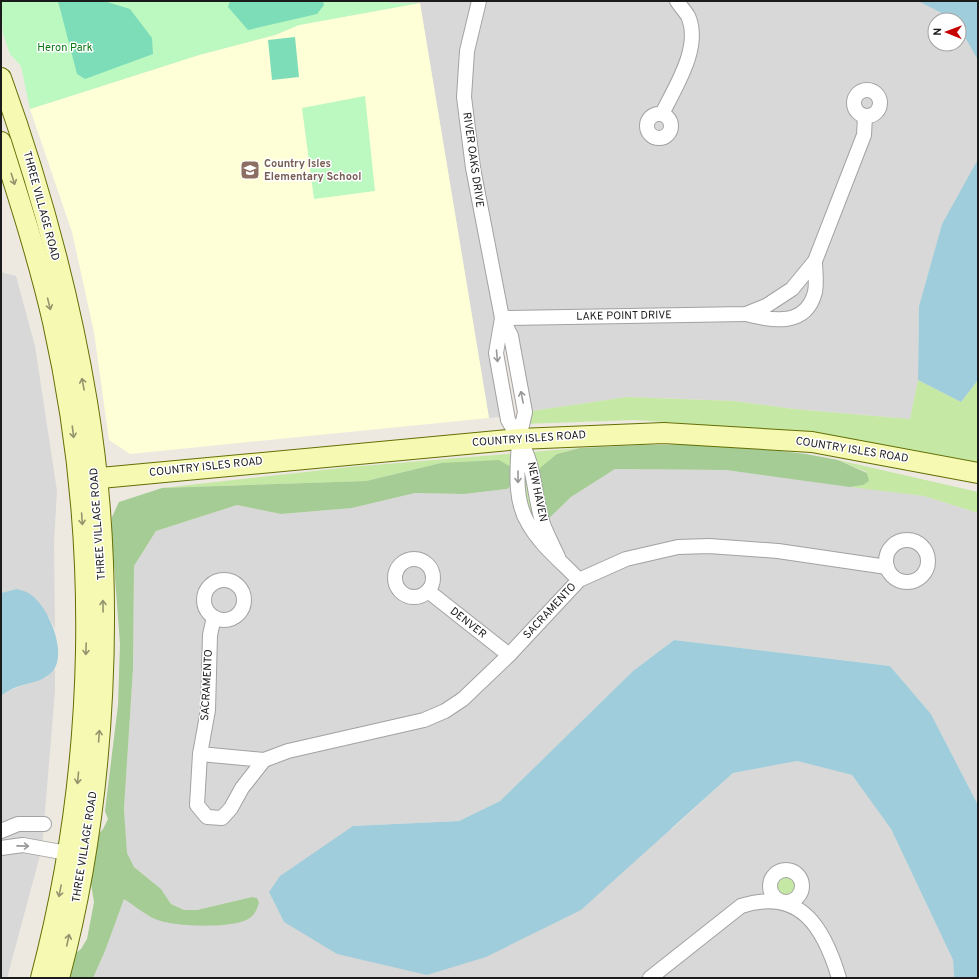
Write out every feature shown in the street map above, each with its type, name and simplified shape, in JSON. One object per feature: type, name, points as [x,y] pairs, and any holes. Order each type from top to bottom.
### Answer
[{"type":"street","name":"RIVER OAKS DRIVE","points":[[479,1],[467,51],[464,97],[473,168],[502,318],[496,353],[508,420],[519,439]]},
{"type":"street","points":[[662,114],[685,67],[692,44],[688,17],[677,1]]},
{"type":"street","name":"THREE VILLAGE ROAD","points":[[1,78],[22,139],[70,318],[87,403],[88,479],[85,571],[87,637],[84,710],[76,800],[68,853],[41,978]]},
{"type":"street","name":"LAKE POINT DRIVE","points":[[746,314],[775,300],[792,289],[815,261],[864,135],[865,116]]},
{"type":"street","name":"THREE VILLAGE ROAD","points":[[1,142],[33,242],[53,323],[69,407],[88,479],[102,565],[103,636],[100,712],[89,831],[86,858],[59,978]]},
{"type":"street","name":"LAKE POINT DRIVE","points":[[502,318],[746,314],[779,320],[792,319],[804,312],[809,306],[815,291],[815,261]]},
{"type":"street","name":"COUNTRY ISLES ROAD","points":[[88,479],[519,439],[664,433],[804,442],[887,455],[978,473]]},
{"type":"street","name":"NEW HAVEN","points":[[519,439],[527,452],[532,468],[543,524],[558,557],[579,580]]},
{"type":"street","name":"SACRAMENTO","points":[[200,754],[264,760],[288,751],[424,720],[445,711],[463,699],[509,655],[579,580],[626,559],[685,547],[708,546],[778,551],[887,567]]},
{"type":"street","name":"DENVER","points":[[428,591],[509,655]]},
{"type":"street","name":"SACRAMENTO","points":[[214,617],[210,635],[208,710],[200,754],[197,792],[198,805],[207,817],[222,818],[231,808],[242,788],[264,760]]},
{"type":"street","points":[[1,830],[18,824],[44,824]]},
{"type":"street","points":[[1,848],[23,845],[68,853],[89,831]]},
{"type":"street","points":[[650,978],[742,906],[756,901],[786,902],[806,915],[821,935],[832,954],[839,978]]},
{"type":"shaded area","points":[[390,1],[918,1],[939,12],[927,12],[927,52],[967,52],[967,41],[978,60],[978,159],[942,224],[919,306],[918,380],[910,419],[794,409],[734,401],[628,397],[525,412],[502,318],[496,353],[507,416],[489,418],[420,3],[390,3]]},
{"type":"shaded area","name":"Country Isles Elementary School","points":[[420,3],[489,418],[130,454],[109,440],[94,332],[72,232],[30,109],[199,55],[275,35],[299,25]]},
{"type":"shaded area","points":[[1,272],[16,276],[35,346],[57,491],[54,542],[55,629],[49,617],[16,589],[1,593]]},
{"type":"shaded area","points":[[722,444],[806,454],[838,460],[867,473],[869,481],[863,485],[850,487],[726,470],[615,469],[571,497],[543,524],[537,476],[540,468],[557,454],[580,448],[641,445]]},
{"type":"shaded area","points":[[499,460],[511,467],[518,481],[507,489],[464,494],[415,493],[352,508],[281,514],[237,505],[156,531],[134,566],[133,669],[124,809],[127,853],[134,867],[161,889],[171,904],[184,910],[197,910],[252,897],[257,898],[259,903],[254,914],[244,921],[225,925],[200,926],[163,922],[147,915],[124,899],[105,951],[93,978],[65,978],[71,957],[81,949],[87,939],[94,902],[90,878],[92,841],[103,829],[108,819],[105,811],[118,705],[120,644],[112,538],[112,517],[119,502],[162,488],[366,481],[441,463]]},
{"type":"shaded area","points":[[615,469],[726,470],[924,496],[978,513],[978,805],[931,714],[890,666],[674,640],[633,671],[500,801],[459,821],[353,826],[672,829],[733,773],[797,761],[852,775],[891,829],[953,960],[954,978],[93,978],[105,951],[124,898],[156,919],[181,924],[252,897],[197,910],[184,910],[171,904],[161,889],[134,867],[127,853],[124,809],[133,669],[134,566],[156,531],[237,505],[281,514],[352,508],[415,493],[464,494],[507,489],[518,481],[543,524],[571,497]]},
{"type":"shaded area","points":[[55,669],[55,691],[42,848],[7,978],[1,978],[1,696],[13,689],[47,677]]},
{"type":"green space","name":"Heron Park","points":[[1,1],[390,1],[390,3],[420,3],[299,25],[275,35],[199,55],[30,109],[21,66],[10,54],[3,34]]},
{"type":"green space","points":[[58,1],[104,1],[130,9],[152,38],[153,54],[85,79],[77,74]]},
{"type":"green space","points":[[230,1],[323,1],[324,5],[317,14],[248,30],[228,7]]},
{"type":"green space","points":[[295,37],[299,77],[272,80],[268,40]]},
{"type":"green space","points":[[365,96],[375,191],[314,199],[302,108]]},
{"type":"green space","points":[[918,380],[961,402],[978,380],[978,464],[890,446],[780,430],[635,420],[523,424],[525,412],[627,397],[734,401],[794,409],[910,419]]},
{"type":"green space","points":[[579,448],[557,454],[542,520],[527,523],[518,481],[441,463],[366,481],[162,488],[350,467]]},
{"type":"green space","points":[[838,460],[978,492],[978,513],[924,496],[850,487],[863,485],[867,472]]},
{"type":"green space","points":[[783,869],[789,869],[799,876],[802,885],[801,891],[795,898],[789,901],[783,901],[773,894],[770,888],[770,882],[777,872]]},
{"type":"water","points":[[918,1],[978,1],[978,60],[967,41],[967,12],[939,12]]},
{"type":"water","points":[[978,159],[978,380],[961,402],[918,380],[919,306],[942,224]]},
{"type":"water","points":[[16,589],[30,594],[37,600],[49,618],[57,642],[57,663],[53,671],[45,678],[14,688],[1,696],[1,593]]},
{"type":"water","points":[[674,640],[890,666],[931,714],[978,805],[978,978],[954,978],[953,960],[891,829],[852,775],[797,761],[733,773],[581,910],[486,957],[427,975],[337,954],[284,922],[269,892],[280,876],[353,826],[459,821],[500,801],[633,671]]},
{"type":"place","name":"Country Isles Elementary School","points":[[250,170]]}]
